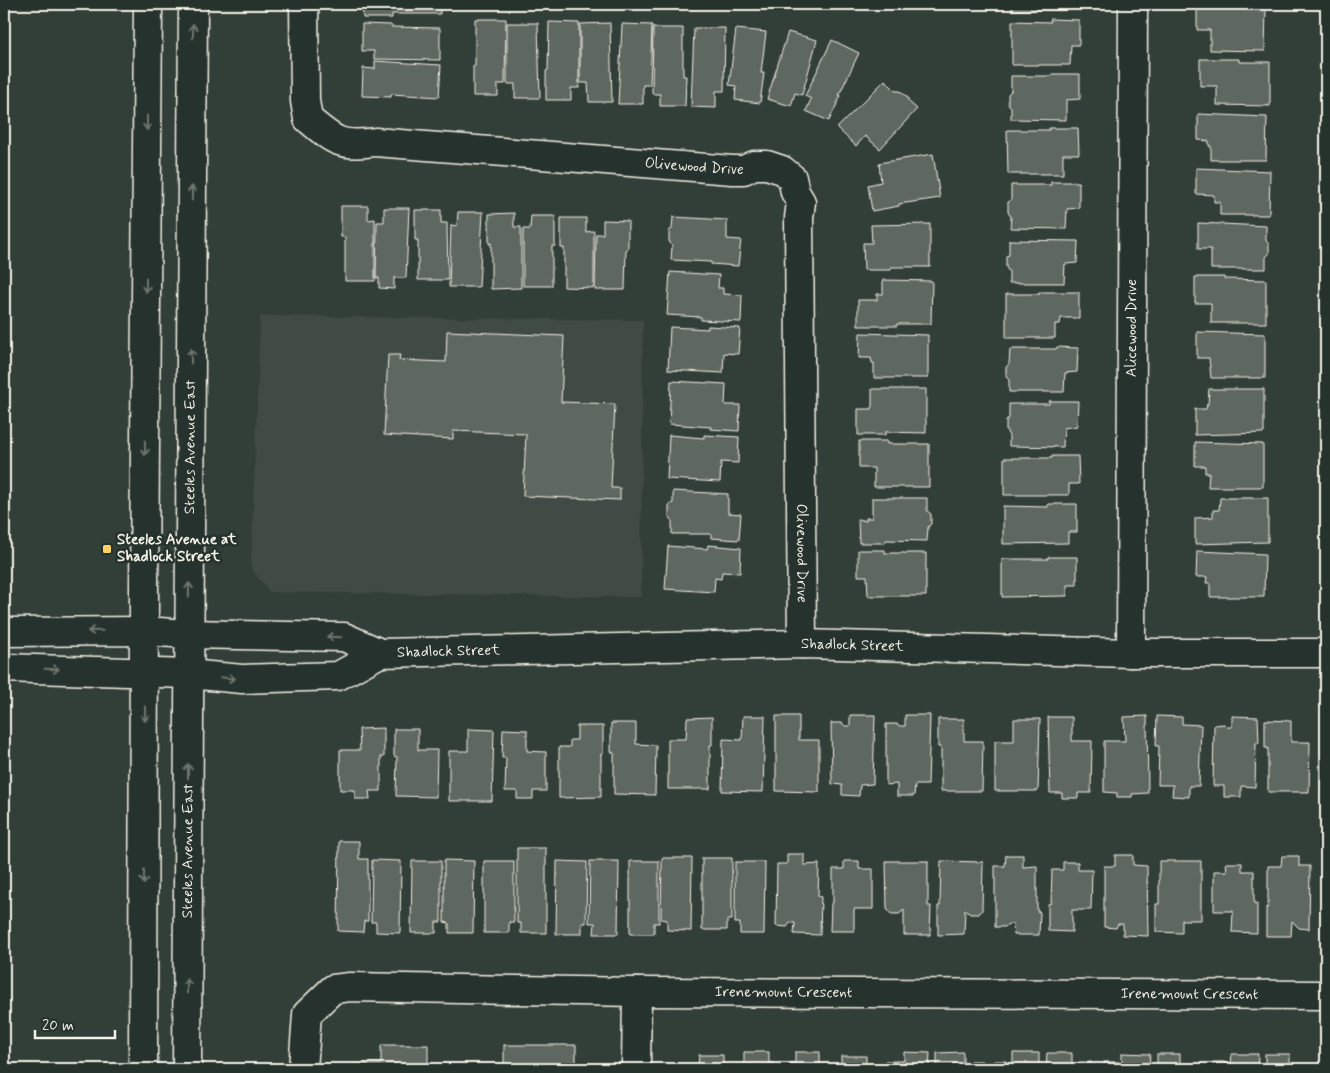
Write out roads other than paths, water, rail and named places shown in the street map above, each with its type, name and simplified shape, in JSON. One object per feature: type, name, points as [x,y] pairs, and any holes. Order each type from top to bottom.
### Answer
[{"type":"street","points":[[143,1069],[148,4]]},
{"type":"street","name":"Steeles Avenue East","points":[[187,1069],[193,4]]},
{"type":"street","name":"Olivewood Drive","points":[[304,4],[305,101],[308,119],[334,140],[358,144],[376,142],[732,170],[744,170],[754,165],[767,165],[782,170],[792,178],[800,202],[802,644]]},
{"type":"street","name":"Alicewood Drive","points":[[1131,653],[1133,4]]},
{"type":"street","name":"Shadlock Street","points":[[4,632],[144,630],[188,634],[344,637],[380,653],[802,644],[1131,653],[1326,653]]},
{"type":"street","name":"Shadlock Street","points":[[4,668],[188,674],[242,679],[338,676],[380,653]]},
{"type":"street","name":"Irenemount Crescent","points":[[303,1069],[307,1014],[333,989],[350,987],[636,992],[1326,996]]},
{"type":"street","points":[[636,992],[636,1069]]},
{"type":"place","name":"Steeles Avenue at Shadlock Street","points":[[107,549]]}]
